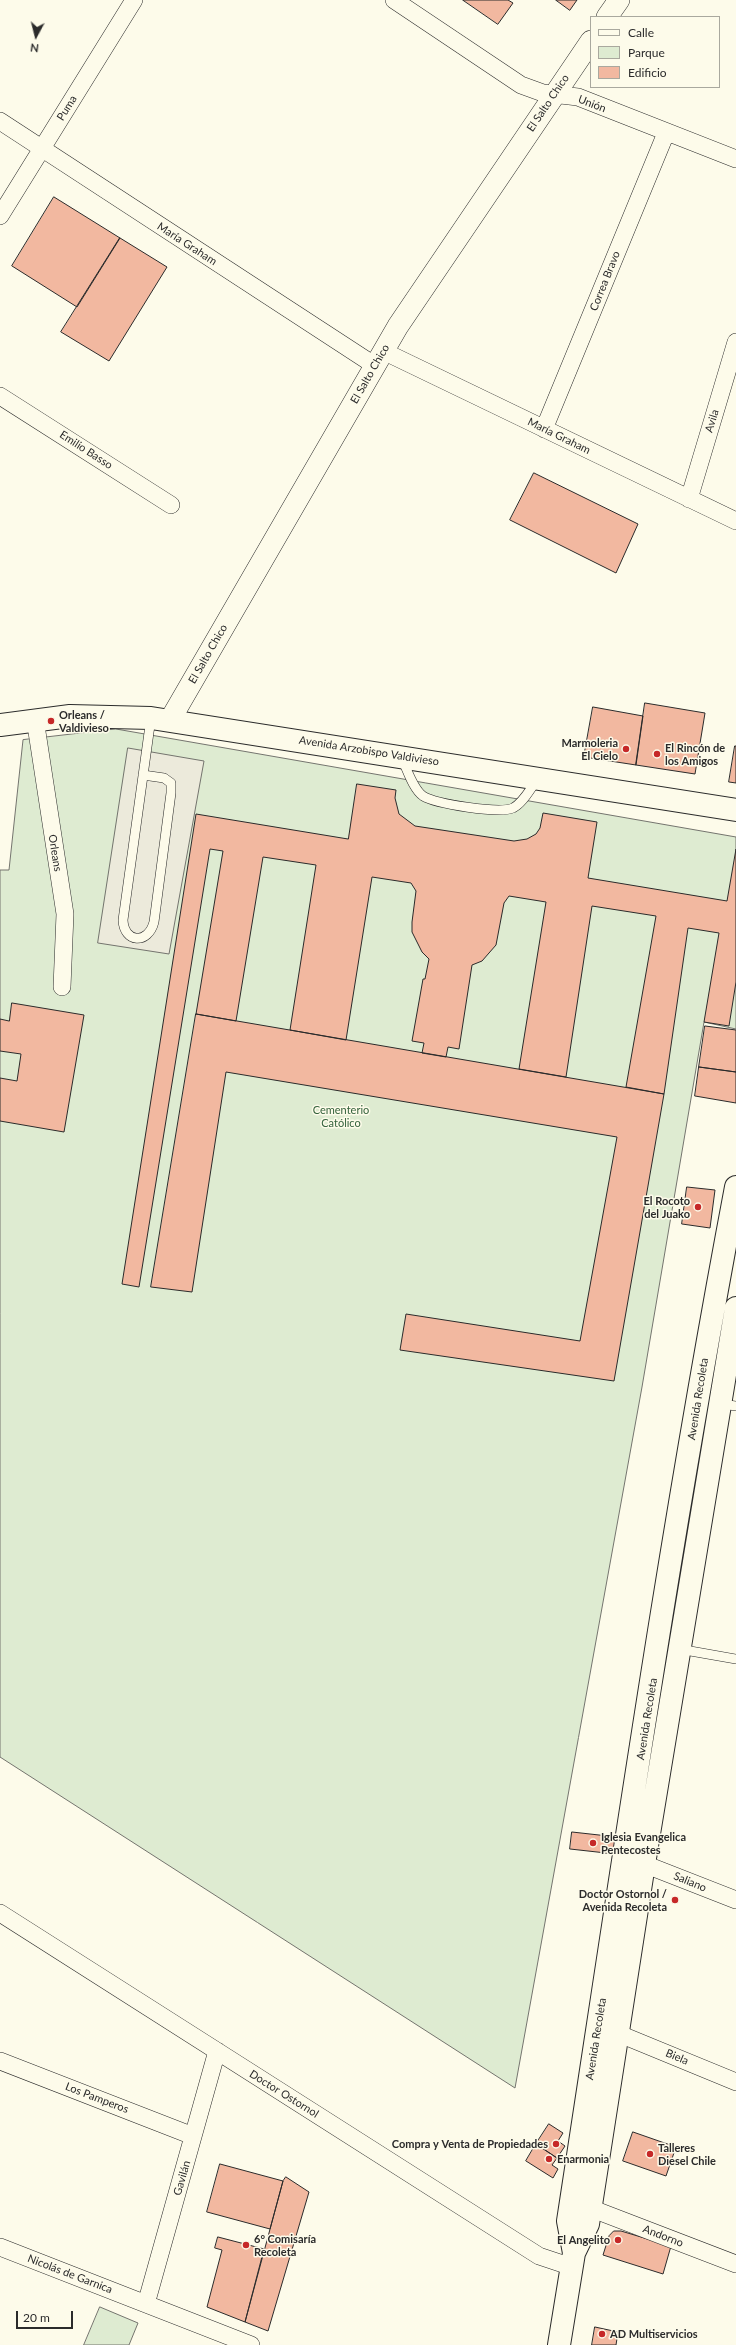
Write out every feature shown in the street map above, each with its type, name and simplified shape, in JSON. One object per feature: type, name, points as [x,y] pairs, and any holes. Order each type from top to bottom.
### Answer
[{"type":"main road","name":"Avenida Arzobispo Valdivieso","points":[[0,725],[35,719],[92,715],[161,719],[736,810]]},
{"type":"main road","name":"Avenida Recoleta","points":[[573,2260],[568,2221],[715,1296],[736,1187]]},
{"type":"main road","name":"Avenida Recoleta","points":[[559,2345],[573,2260],[588,2224],[617,2033],[679,1649],[729,1405],[736,1308]]},
{"type":"street","name":"Puma","points":[[0,216],[134,0]]},
{"type":"street","name":"Unión","points":[[394,0],[521,85],[533,90],[578,97],[666,133],[736,159]]},
{"type":"street","points":[[608,16],[619,0]]},
{"type":"street","name":"El Salto Chico","points":[[161,719],[379,358],[554,94],[590,42]]},
{"type":"street","name":"María Graham","points":[[0,121],[41,149],[379,358],[544,429],[736,521]]},
{"type":"street","name":"Correa Bravo","points":[[544,429],[666,133]]},
{"type":"street","name":"Avila","points":[[689,498],[736,342]]},
{"type":"street","name":"Emilio Basso","points":[[0,396],[171,505]]},
{"type":"street","name":"Orleans","points":[[35,719],[65,914],[62,987]]},
{"type":"street","name":"Saliano","points":[[644,1864],[736,1900]]},
{"type":"street","name":"Doctor Ostornol","points":[[0,1913],[539,2256],[573,2260]]},
{"type":"street","name":"Biela","points":[[617,2033],[736,2082]]},
{"type":"street","name":"Gavilán","points":[[146,2304],[217,2051]]},
{"type":"street","name":"Los Pamperos","points":[[0,2061],[193,2136]]},
{"type":"street","name":"Andorno","points":[[590,2208],[736,2264]]},
{"type":"street","name":"Nicolás de Garnica","points":[[0,2247],[251,2345]]},
{"type":"lane","points":[[143,775],[164,778],[171,783],[171,793],[152,931],[145,937],[136,939],[128,936],[123,928],[123,920],[143,775],[161,719]]},
{"type":"lane","points":[[400,756],[422,795],[433,801],[498,810],[513,808],[523,798],[538,778]]},
{"type":"lane","points":[[679,1649],[736,1659]]},
{"type":"green space","name":"Cementerio Católico","points":[[116,729],[736,837],[736,1029],[704,1022],[642,1387],[515,2088],[0,1757],[0,870],[9,870],[23,740]]},
{"type":"green space","points":[[100,2307],[138,2323],[129,2345],[84,2345]]},
{"type":"shaded area","points":[[128,748],[204,761],[169,954],[98,943]]},
{"type":"building","points":[[463,0],[508,0],[513,3],[498,24]]},
{"type":"building","points":[[556,0],[577,0],[570,10]]},
{"type":"building","points":[[54,197],[120,238],[77,307],[12,266]]},
{"type":"building","points":[[120,238],[167,267],[109,361],[61,332]]},
{"type":"building","points":[[534,473],[638,524],[616,573],[510,520]]},
{"type":"building","points":[[645,703],[705,713],[695,774],[636,765]]},
{"type":"building","points":[[593,707],[643,716],[636,765],[584,757]]},
{"type":"building","points":[[736,746],[736,783],[729,782]]},
{"type":"building","points":[[357,784],[396,790],[395,798],[399,814],[415,826],[514,841],[527,839],[536,834],[540,828],[543,813],[597,822],[588,878],[727,901],[736,849],[736,982],[729,1026],[704,1022],[719,933],[688,928],[664,1094],[626,1087],[656,916],[592,906],[566,1077],[519,1069],[546,902],[509,896],[504,903],[496,945],[482,961],[472,965],[459,1049],[448,1047],[446,1057],[422,1053],[424,1043],[412,1041],[423,979],[425,979],[429,959],[422,952],[412,932],[416,891],[411,883],[372,877],[346,1040],[290,1030],[316,865],[263,857],[236,1021],[196,1014],[223,851],[210,849],[139,1287],[122,1284],[196,814],[348,839]]},
{"type":"building","points":[[12,1003],[84,1015],[64,1132],[0,1121],[0,1078],[17,1081],[21,1054],[0,1051],[0,1019],[9,1021]]},
{"type":"building","points":[[196,1014],[664,1094],[614,1381],[400,1350],[406,1314],[580,1341],[617,1137],[226,1072],[192,1292],[151,1287]]},
{"type":"building","points":[[705,1026],[736,1030],[736,1072],[699,1067]]},
{"type":"building","points":[[699,1067],[736,1072],[736,1103],[695,1096]]},
{"type":"building","name":"El Rocoto del Juako","points":[[687,1187],[715,1190],[710,1228],[682,1224]]},
{"type":"building","name":"Iglesia Evangelica Pentecostes","points":[[572,1832],[617,1837],[615,1854],[570,1849]]},
{"type":"building","points":[[549,2124],[563,2133],[558,2141],[565,2146],[557,2158],[536,2144]]},
{"type":"building","name":"Talleres Diesel Chile","points":[[633,2132],[676,2147],[666,2176],[623,2161]]},
{"type":"building","points":[[536,2144],[557,2158],[552,2165],[558,2169],[553,2178],[526,2161]]},
{"type":"building","points":[[220,2164],[283,2181],[270,2229],[207,2212]]},
{"type":"building","points":[[286,2177],[309,2192],[268,2331],[245,2322],[283,2181]]},
{"type":"building","points":[[614,2231],[621,2231],[671,2246],[663,2274],[603,2255],[609,2236]]},
{"type":"building","points":[[218,2237],[264,2249],[245,2322],[207,2307],[222,2250],[215,2248]]},
{"type":"building","points":[[595,2327],[618,2332],[616,2345],[592,2345]]},
{"type":"place","name":"Orleans / Valdivieso","points":[[51,721]]},
{"type":"place","name":"Marmoleria El Cielo","points":[[626,749]]},
{"type":"place","name":"El Rincón de los Amigos","points":[[657,754]]},
{"type":"place","name":"El Rocoto del Juako","points":[[698,1207]]},
{"type":"place","name":"Iglesia Evangelica Pentecostes","points":[[593,1843]]},
{"type":"place","name":"Doctor Ostornol / Avenida Recoleta","points":[[675,1900]]},
{"type":"place","name":"Compra y Venta de Propiedades","points":[[556,2144]]},
{"type":"place","name":"Talleres Diesel Chile","points":[[650,2154]]},
{"type":"place","name":"Enarmonia","points":[[549,2159]]},
{"type":"place","name":"El Angelito","points":[[618,2240]]},
{"type":"place","name":"6° Comisaría Recoleta","points":[[246,2245]]},
{"type":"place","name":"AD Multiservicios","points":[[602,2334]]}]
